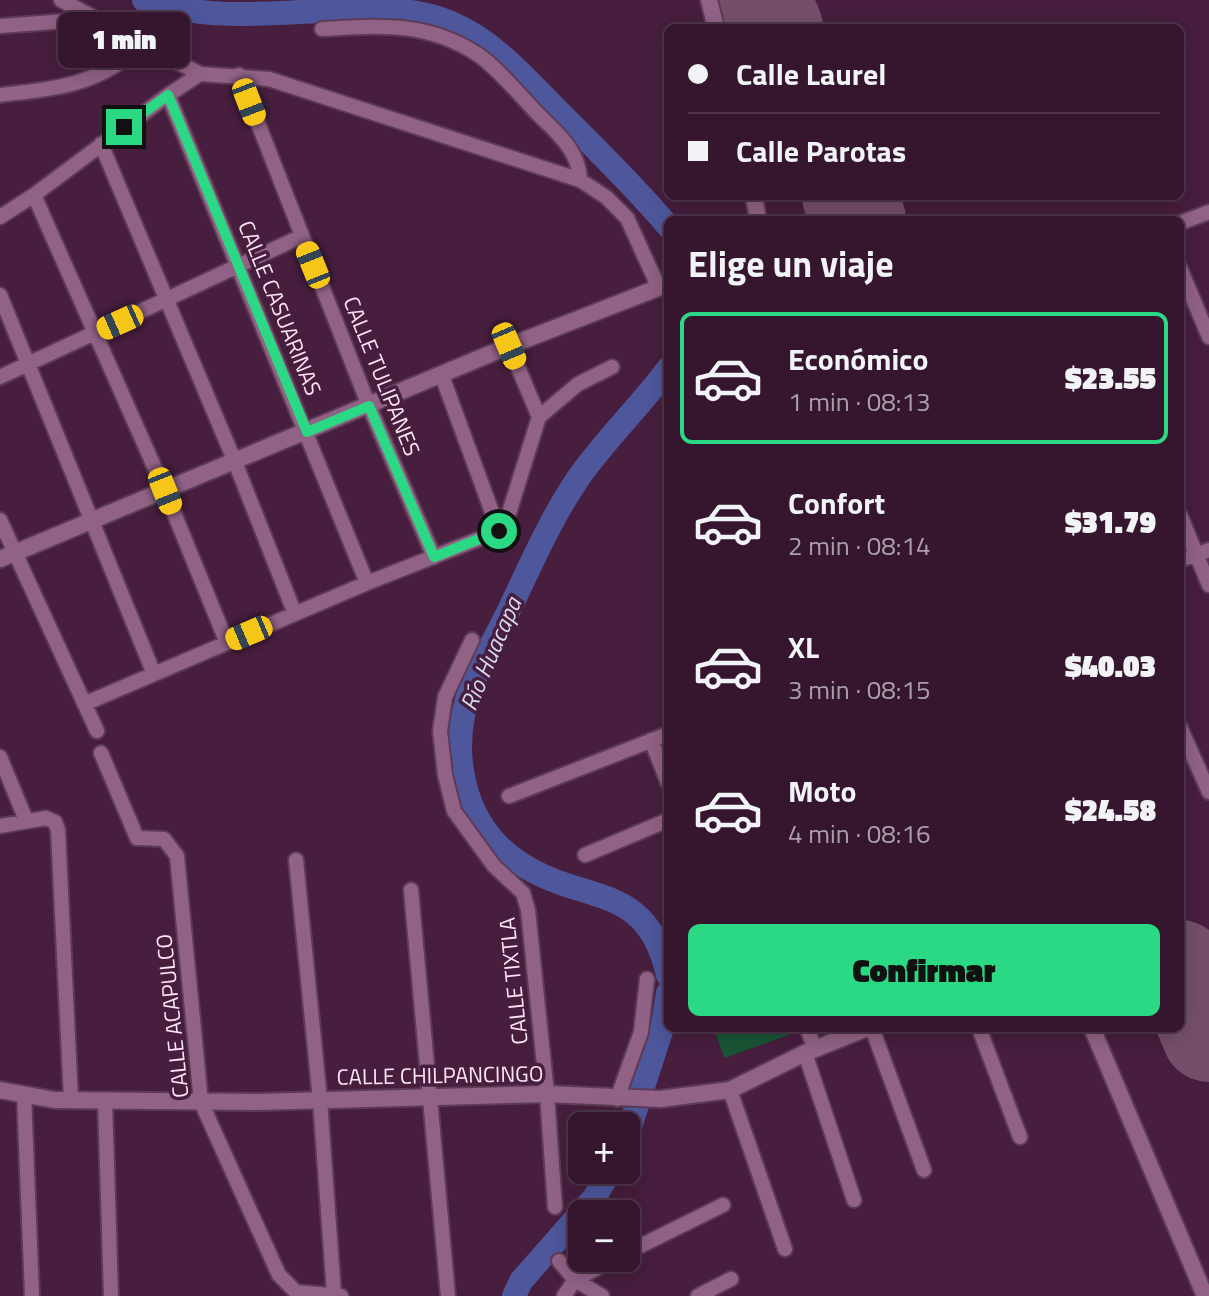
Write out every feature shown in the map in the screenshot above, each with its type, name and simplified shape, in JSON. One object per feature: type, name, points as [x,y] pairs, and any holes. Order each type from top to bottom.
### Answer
[{"type":"street","points":[[61,0],[200,74],[269,79],[580,180],[606,197],[627,218],[664,282]]},
{"type":"street","points":[[709,0],[715,24]]},
{"type":"street","points":[[0,26],[93,19]]},
{"type":"street","points":[[322,29],[401,26],[438,36],[479,55],[568,144],[580,165],[580,180]]},
{"type":"street","points":[[0,95],[62,87],[89,80],[121,64],[144,45]]},
{"type":"street","points":[[0,217],[200,74]]},
{"type":"street","name":"CALLE TULIPANES","points":[[239,75],[369,406],[434,557]]},
{"type":"street","name":"CALLE CASUARINAS","points":[[168,95],[367,583]]},
{"type":"street","points":[[101,144],[169,300],[295,614]]},
{"type":"street","points":[[34,195],[165,491],[227,643]]},
{"type":"street","points":[[1184,221],[1209,212]]},
{"type":"street","points":[[0,377],[302,236]]},
{"type":"street","points":[[1184,278],[1209,337]]},
{"type":"street","points":[[7,556],[664,284]]},
{"type":"street","points":[[0,295],[154,674]]},
{"type":"street","points":[[509,346],[539,417]]},
{"type":"street","points":[[84,704],[367,583],[499,531],[509,513],[532,431],[539,417],[578,384],[612,367]]},
{"type":"street","points":[[442,376],[499,531]]},
{"type":"street","points":[[0,520],[7,556],[97,731]]},
{"type":"street","points":[[1184,522],[1202,552],[1209,585]]},
{"type":"street","name":"CALLE TIXTLA","points":[[472,640],[445,697],[440,731],[445,775],[454,811],[494,866],[523,893],[528,910],[555,1207]]},
{"type":"street","points":[[509,796],[664,735]]},
{"type":"street","points":[[1184,736],[1209,792]]},
{"type":"street","points":[[651,740],[664,773]]},
{"type":"street","name":"CALLE ACAPULCO","points":[[101,753],[137,838],[164,839],[177,856],[201,1102],[279,1275],[296,1292],[337,1295]]},
{"type":"street","points":[[0,757],[26,820]]},
{"type":"street","points":[[0,826],[46,818],[55,822],[58,830],[71,1100]]},
{"type":"street","points":[[585,855],[664,822]]},
{"type":"street","points":[[296,860],[337,1295]]},
{"type":"street","points":[[411,890],[448,1296]]},
{"type":"street","points":[[617,1099],[641,1032],[647,979]]},
{"type":"street","points":[[808,1032],[810,1051],[854,1200]]},
{"type":"street","name":"CALLE CHILPANCINGO","points":[[0,1090],[71,1100],[201,1102],[547,1094],[660,1099],[730,1090],[810,1051],[860,1032]]},
{"type":"street","points":[[872,1032],[924,1170]]},
{"type":"street","points":[[981,1032],[1020,1137]]},
{"type":"street","points":[[1094,1032],[1205,1296]]},
{"type":"street","points":[[730,1090],[785,1249]]},
{"type":"street","points":[[24,1094],[32,1296]]},
{"type":"street","points":[[105,1100],[111,1296]]},
{"type":"street","points":[[640,1246],[723,1205]]},
{"type":"street","points":[[559,1261],[575,1280],[602,1296]]},
{"type":"street","points":[[564,1296],[575,1280],[590,1272]]},
{"type":"street","points":[[698,1296],[731,1279]]},
{"type":"green space","points":[[715,1032],[794,1033],[724,1058]]},
{"type":"waterway","name":"Río Huacapa","points":[[144,0],[168,7],[218,13],[398,10],[425,14],[451,23],[481,40],[509,62],[664,222]]},
{"type":"waterway","name":"Río Huacapa","points":[[664,374],[589,463],[542,540],[475,678],[464,711],[461,736],[464,784],[483,827],[499,846],[542,876],[609,899],[628,909],[644,923],[658,944],[664,963]]},
{"type":"waterway","name":"Río Huacapa","points":[[635,1112],[664,1019]]},
{"type":"waterway","name":"Río Huacapa","points":[[514,1296],[521,1281],[594,1198],[602,1184]]},
{"type":"runway","points":[[764,0],[774,24]]},
{"type":"runway","points":[[851,200],[857,216]]},
{"type":"runway","points":[[1184,976],[1209,1035]]},
{"type":"route","points":[[124,127],[168,95],[307,432],[369,406],[434,557],[499,531]]}]
